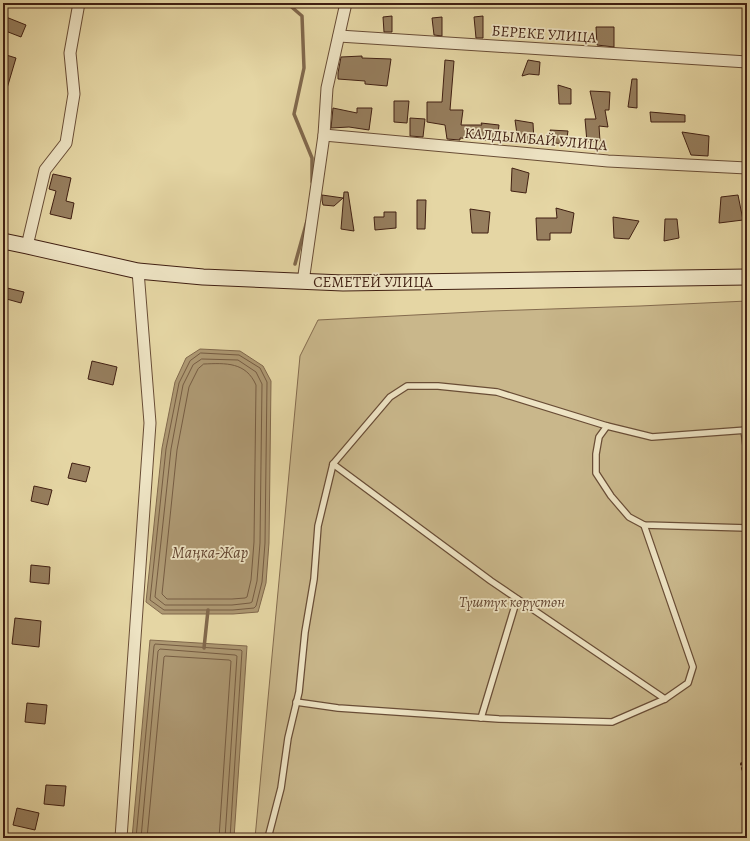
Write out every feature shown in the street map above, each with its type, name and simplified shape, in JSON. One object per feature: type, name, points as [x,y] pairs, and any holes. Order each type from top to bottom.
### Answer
[{"type":"street","points":[[27,246],[45,170],[66,143],[74,94],[70,53],[79,3]]},
{"type":"street","points":[[303,282],[324,135],[327,88],[346,3]]},
{"type":"street","name":"БЕРЕКЕ УЛИЦА","points":[[339,36],[747,62]]},
{"type":"street","name":"КАЛДЫМБАЙ УЛИЦА","points":[[324,135],[608,160],[747,168]]},
{"type":"street","name":"СЕМЕТЕЙ УЛИЦА","points":[[3,241],[138,271],[203,277],[303,282],[343,283],[747,277]]},
{"type":"street","points":[[121,838],[150,423],[138,271]]},
{"type":"lane","points":[[268,838],[281,788],[288,738],[299,692],[305,632],[314,579],[318,526],[333,464],[390,397],[407,386],[438,386],[497,392],[607,426],[652,437],[745,430],[747,453]]},
{"type":"lane","points":[[607,426],[599,437],[596,454],[596,473],[611,496],[629,517],[644,525],[747,528]]},
{"type":"lane","points":[[333,464],[490,581],[665,699]]},
{"type":"lane","points":[[296,702],[338,708],[481,718],[612,722],[665,699],[688,683],[693,666],[644,525]]},
{"type":"lane","points":[[481,718],[517,599]]},
{"type":"path","points":[[747,754],[741,764],[747,788]]},
{"type":"green space","name":"Түштүк көрүстөн","points":[[747,301],[747,838],[255,838],[300,356],[318,320],[492,311]]},
{"type":"water","name":"Маңка-Жар","points":[[200,349],[240,351],[263,366],[271,381],[269,543],[266,583],[258,612],[233,614],[162,614],[146,602],[162,448],[175,382],[186,358]]},
{"type":"water","points":[[150,640],[247,646],[234,838],[132,838]]},
{"type":"building","points":[[392,16],[392,32],[384,32],[383,17]]},
{"type":"building","points":[[483,16],[483,38],[476,38],[474,17]]},
{"type":"building","points":[[6,17],[26,25],[21,37],[3,30],[3,24]]},
{"type":"building","points":[[442,17],[442,36],[434,35],[432,18]]},
{"type":"building","points":[[596,27],[614,27],[614,47],[597,45]]},
{"type":"building","points":[[3,54],[16,58],[5,95],[3,94]]},
{"type":"building","points":[[362,56],[362,58],[391,59],[387,86],[365,84],[365,81],[338,79],[341,57]]},
{"type":"building","points":[[445,60],[454,61],[450,110],[463,110],[461,125],[482,125],[481,123],[499,125],[497,141],[460,138],[460,140],[447,139],[445,125],[427,122],[427,102],[442,102]]},
{"type":"building","points":[[528,60],[540,62],[539,75],[529,74],[522,76]]},
{"type":"building","points":[[632,79],[637,79],[637,108],[628,107]]},
{"type":"building","points":[[558,85],[571,89],[571,104],[559,104]]},
{"type":"building","points":[[590,91],[610,92],[609,110],[605,110],[608,127],[599,126],[600,141],[587,142],[585,119],[596,119]]},
{"type":"building","points":[[394,101],[409,101],[407,123],[394,122]]},
{"type":"building","points":[[333,108],[357,113],[357,108],[372,108],[369,130],[349,127],[331,128]]},
{"type":"building","points":[[650,112],[685,115],[685,122],[651,122]]},
{"type":"building","points":[[410,118],[425,119],[423,137],[410,136]]},
{"type":"building","points":[[515,120],[533,123],[534,141],[518,141]]},
{"type":"building","points":[[550,130],[568,131],[566,144],[555,143]]},
{"type":"building","points":[[682,132],[709,136],[708,156],[691,155]]},
{"type":"building","points":[[512,168],[529,173],[526,193],[511,191]]},
{"type":"building","points":[[53,174],[71,178],[66,201],[74,203],[71,219],[50,214],[56,191],[49,189]]},
{"type":"building","points":[[344,192],[348,192],[354,231],[341,229]]},
{"type":"building","points":[[322,195],[343,198],[334,206],[323,205]]},
{"type":"building","points":[[738,195],[743,220],[719,223],[721,197]]},
{"type":"building","points":[[417,200],[426,200],[425,229],[417,229]]},
{"type":"building","points":[[556,208],[574,213],[571,233],[550,233],[550,240],[537,240],[536,218],[557,218]]},
{"type":"building","points":[[470,209],[490,212],[488,233],[472,233]]},
{"type":"building","points":[[384,212],[396,212],[396,228],[375,230],[374,217],[384,217]]},
{"type":"building","points":[[613,217],[639,221],[629,239],[614,238]]},
{"type":"building","points":[[665,219],[677,219],[679,238],[664,241]]},
{"type":"building","points":[[3,287],[24,292],[21,303],[3,298]]},
{"type":"building","points":[[92,361],[117,367],[113,385],[88,379]]},
{"type":"building","points":[[72,463],[90,467],[86,482],[68,478]]},
{"type":"building","points":[[34,486],[52,490],[48,505],[31,501]]},
{"type":"building","points":[[31,565],[50,567],[49,584],[30,582]]},
{"type":"building","points":[[15,618],[41,621],[39,647],[12,644]]},
{"type":"building","points":[[27,703],[47,705],[45,724],[25,722]]},
{"type":"building","points":[[46,785],[66,786],[64,806],[44,804]]},
{"type":"building","points":[[17,808],[39,813],[35,830],[13,825]]},
{"type":"waterway","points":[[287,3],[302,16],[304,68],[294,114],[312,158],[312,182]]},
{"type":"waterway","points":[[295,264],[307,221]]},
{"type":"waterway","points":[[204,648],[208,610]]}]
